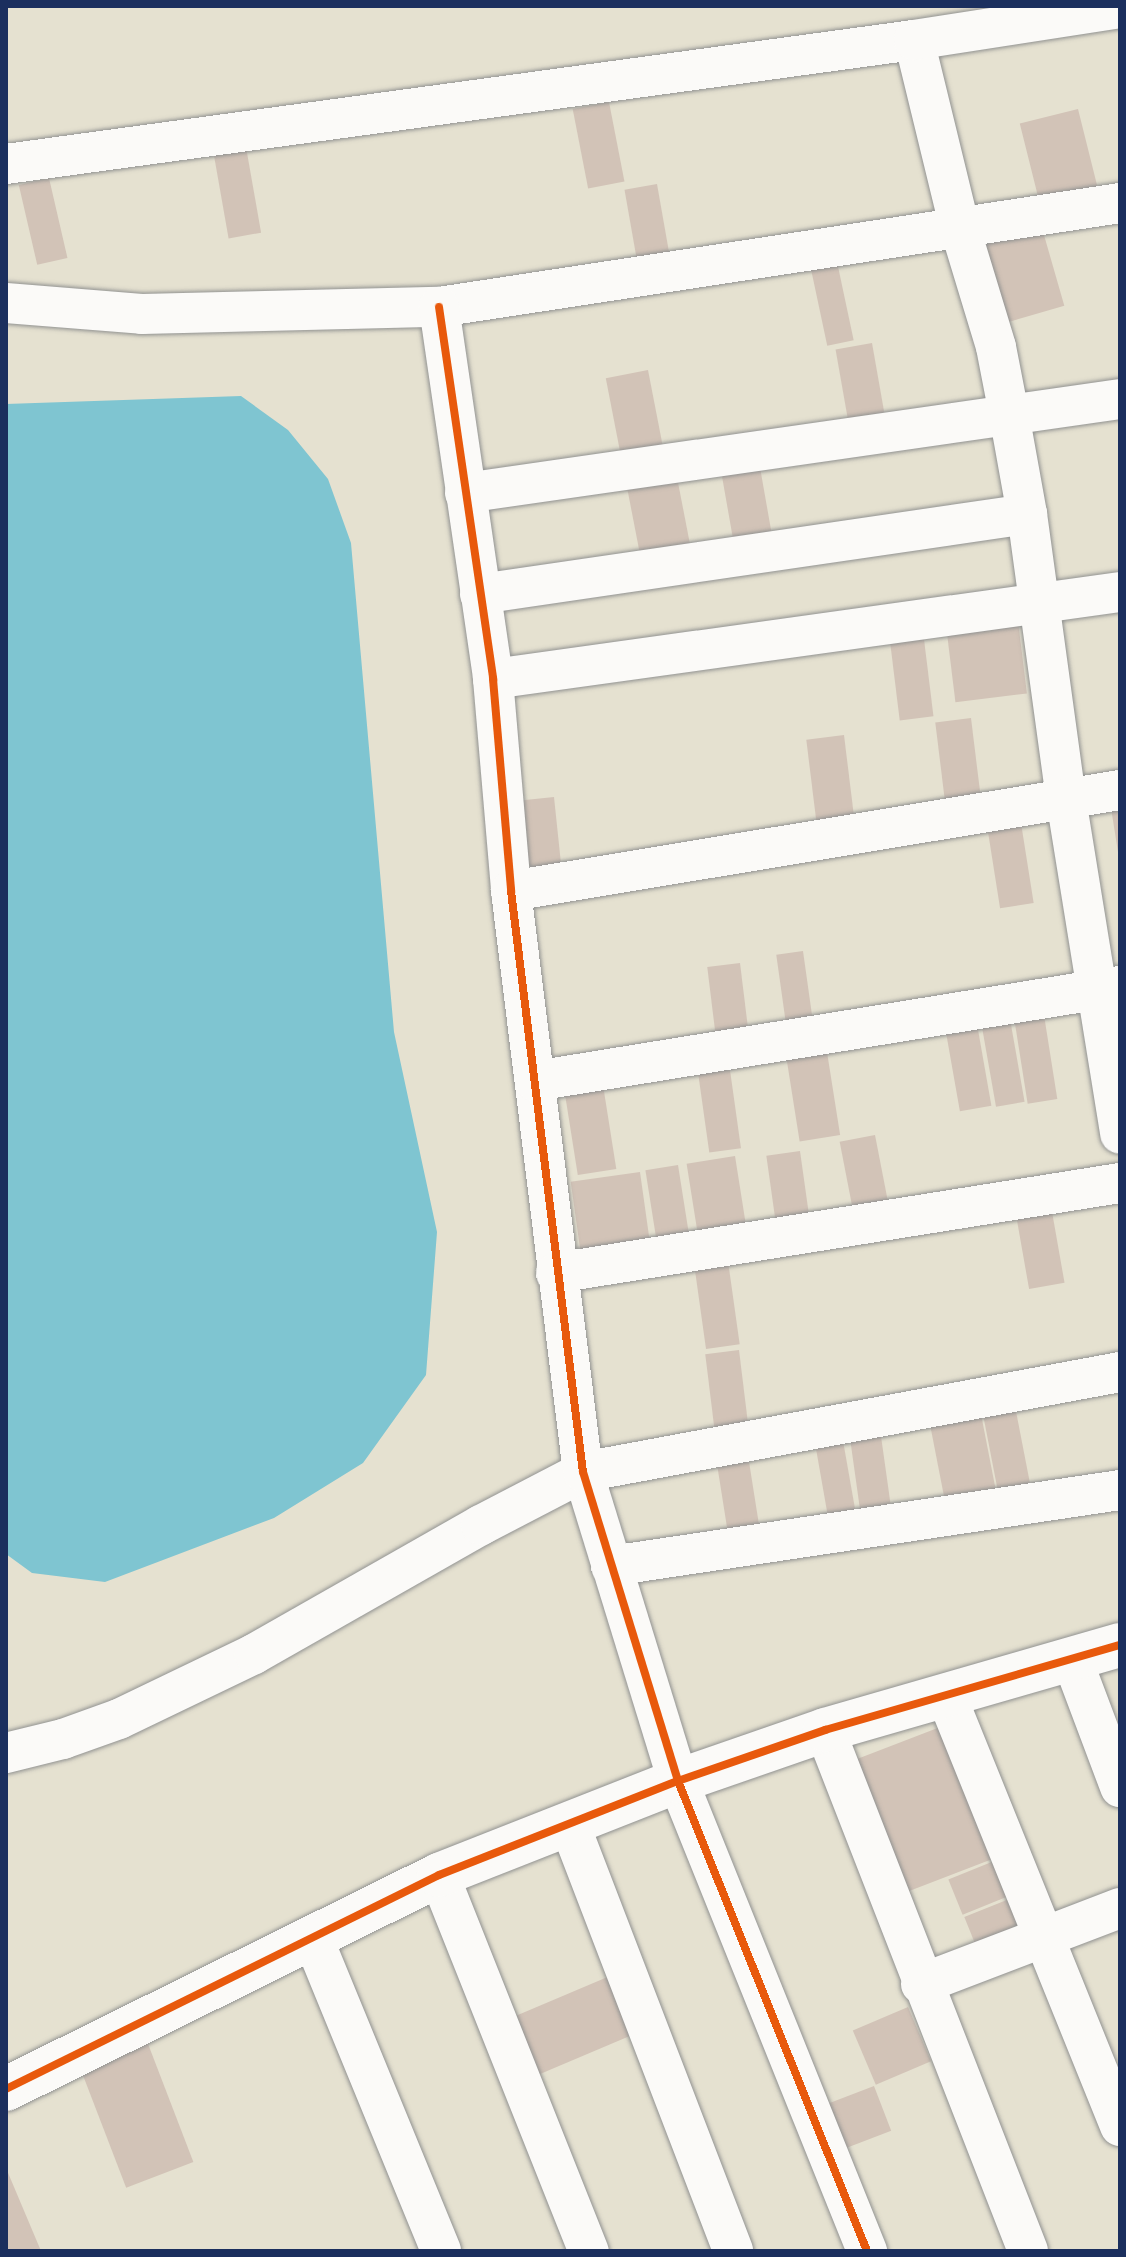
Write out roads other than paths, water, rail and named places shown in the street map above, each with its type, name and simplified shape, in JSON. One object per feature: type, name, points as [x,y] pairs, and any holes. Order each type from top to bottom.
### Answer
[{"type":"street","points":[[6,164],[914,40],[1120,8]]},
{"type":"street","points":[[914,40],[959,225],[996,347],[1009,414],[1027,514],[1066,799],[1109,988],[1120,1134]]},
{"type":"street","points":[[6,303],[142,314],[439,307],[959,225],[1120,203]]},
{"type":"street","points":[[439,307],[493,679],[511,891],[583,1472],[678,1781],[867,2251]]},
{"type":"street","points":[[465,493],[1120,399]]},
{"type":"street","points":[[480,594],[1027,514]]},
{"type":"street","points":[[493,679],[1120,592]]},
{"type":"street","points":[[511,891],[1120,790]]},
{"type":"street","points":[[535,1081],[1109,988]]},
{"type":"street","points":[[556,1273],[1120,1183]]},
{"type":"street","points":[[6,1753],[63,1739],[119,1719],[254,1654],[468,1532],[583,1472],[1120,1372]]},
{"type":"street","points":[[611,1566],[1120,1490]]},
{"type":"street","points":[[6,2089],[439,1875],[569,1823],[825,1730],[1120,1645]]},
{"type":"street","points":[[1072,1659],[1120,1787]]},
{"type":"street","points":[[946,1695],[1120,2126]]},
{"type":"street","points":[[825,1730],[921,1984],[1028,2251]]},
{"type":"street","points":[[569,1823],[733,2251]]},
{"type":"street","points":[[439,1875],[589,2251]]},
{"type":"street","points":[[921,1984],[1120,1908]]},
{"type":"street","points":[[312,1936],[441,2251]]},
{"type":"water","points":[[241,396],[288,430],[328,479],[351,543],[394,1032],[437,1232],[426,1375],[363,1463],[274,1518],[105,1582],[32,1573],[6,1554],[6,404]]}]
